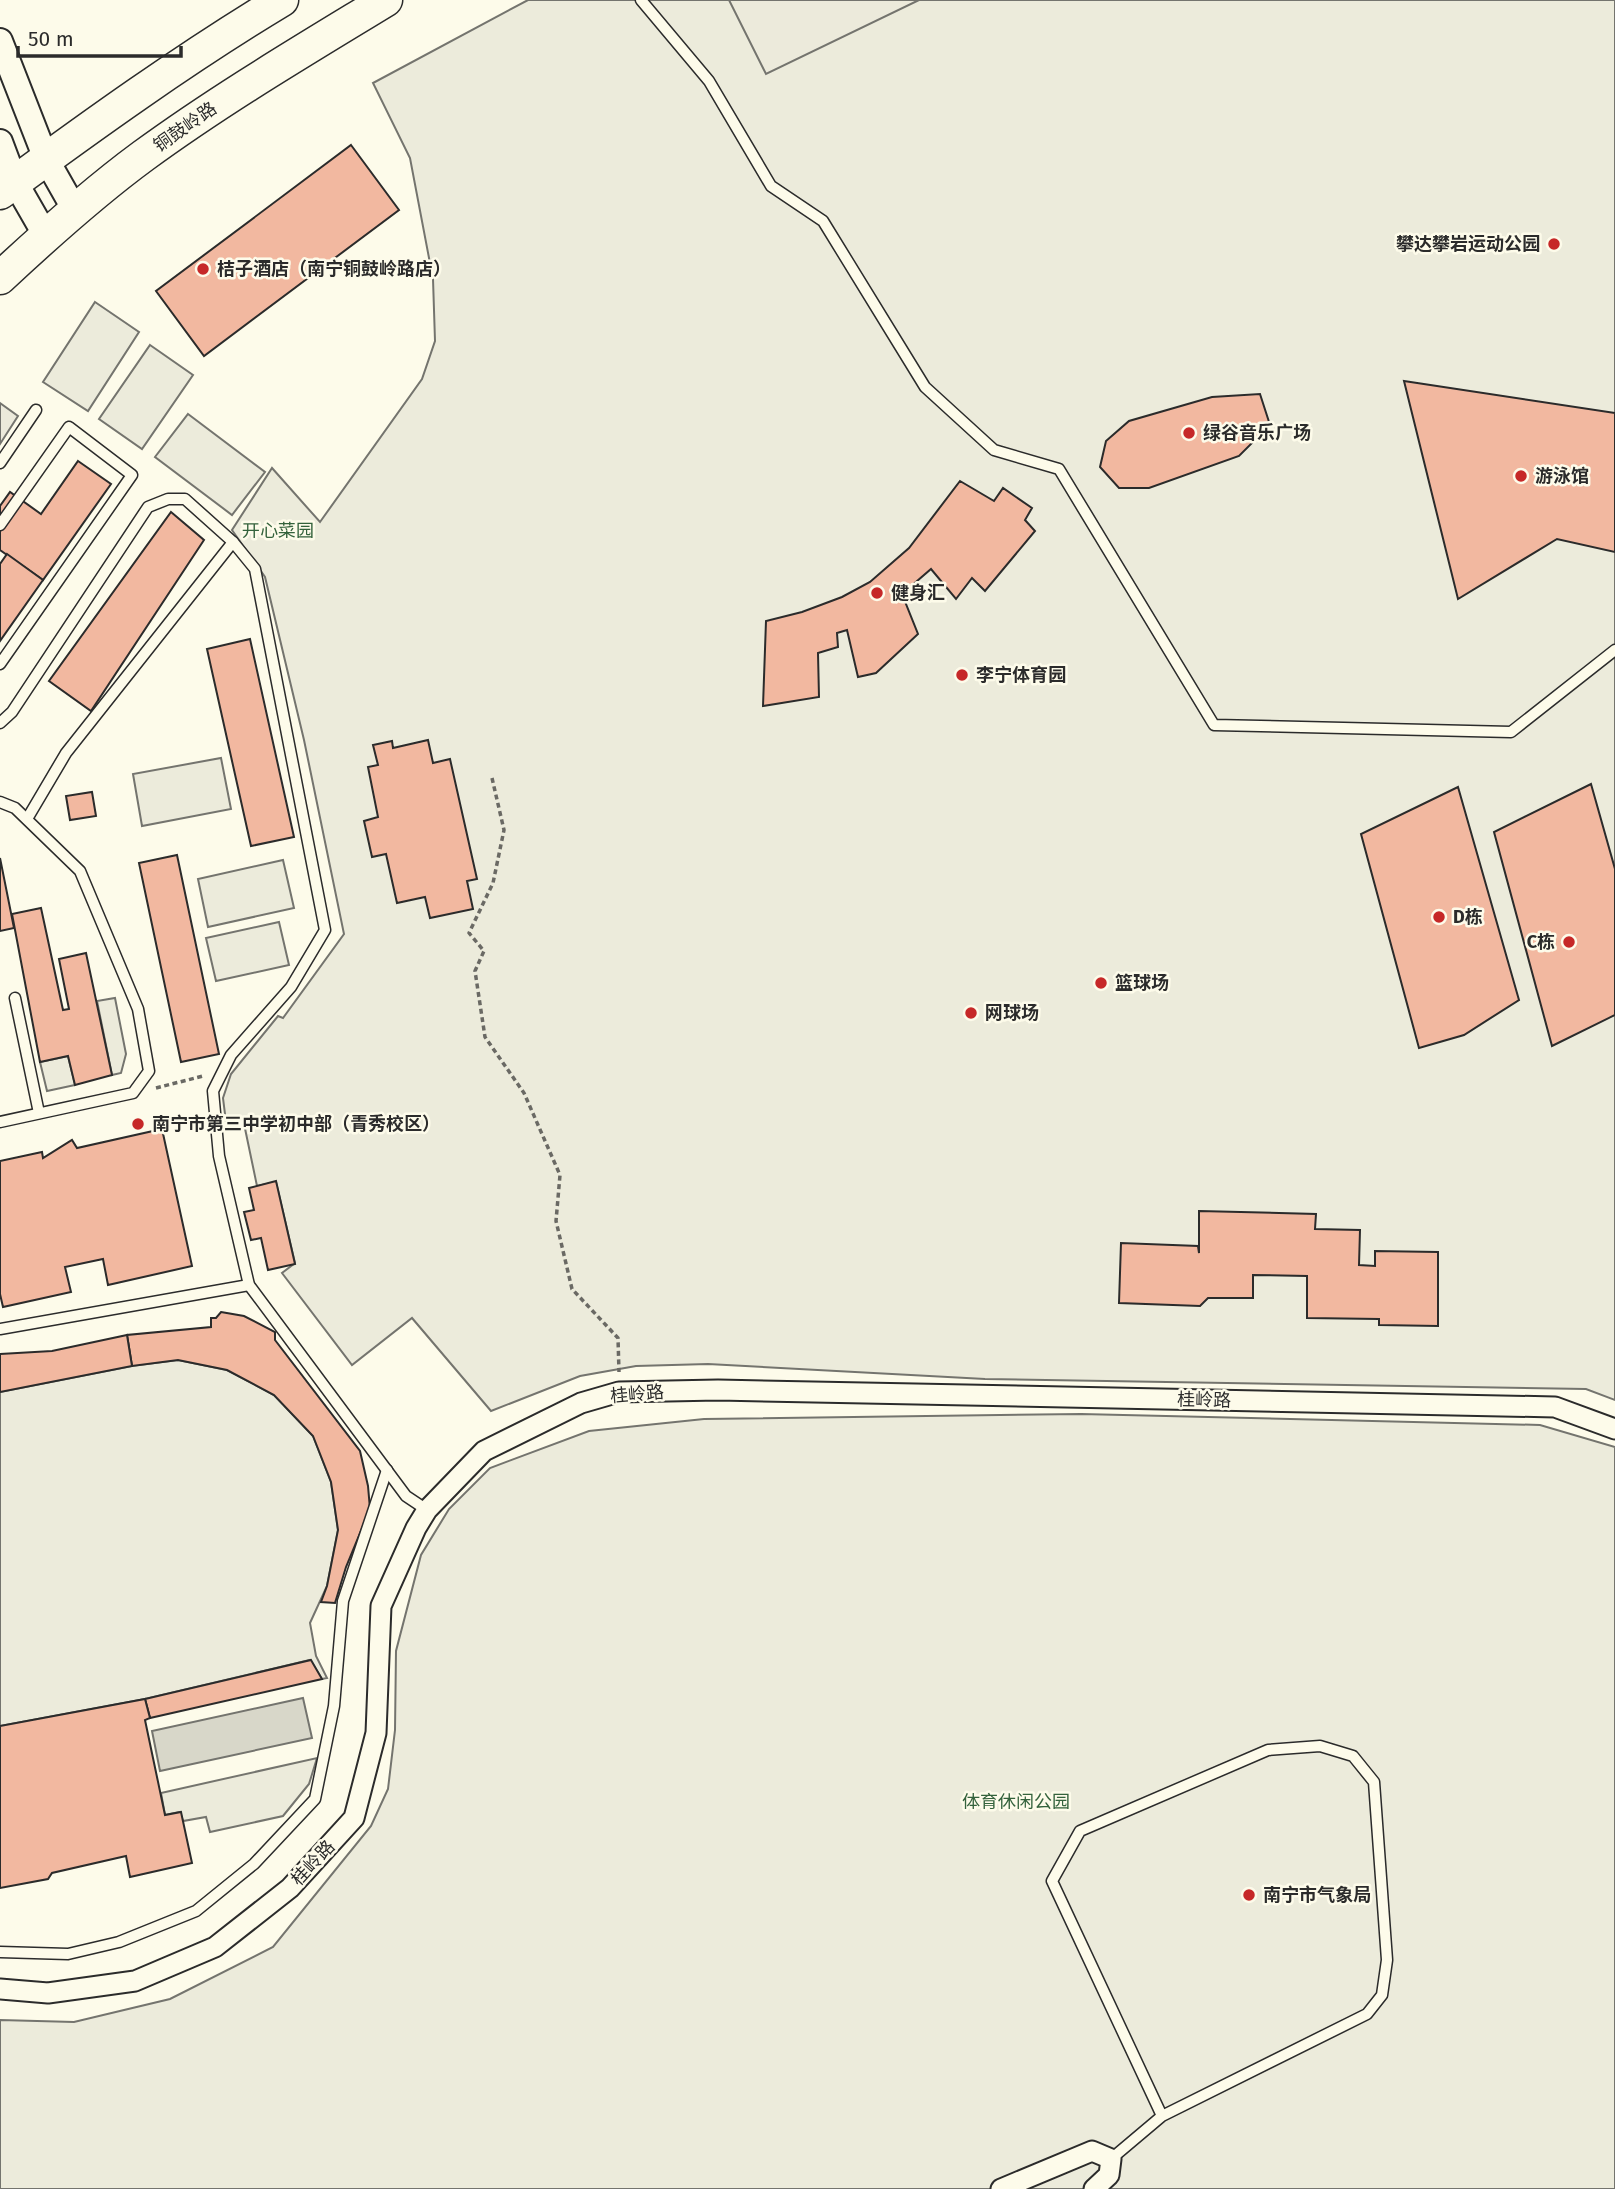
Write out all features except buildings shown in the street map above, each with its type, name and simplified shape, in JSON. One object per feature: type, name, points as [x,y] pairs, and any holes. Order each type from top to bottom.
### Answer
[{"type":"main road","points":[[8,188],[240,25],[282,0]]},
{"type":"main road","name":"铜鼓岭路","points":[[0,278],[46,236],[142,157],[227,98],[386,0]]},
{"type":"street","points":[[0,41],[46,159],[76,212]]},
{"type":"street","points":[[0,142],[8,188],[46,236]]},
{"type":"street","name":"桂岭路","points":[[0,1989],[48,1993],[135,1981],[215,1947],[290,1888],[354,1818],[376,1733],[381,1606],[416,1528],[427,1510],[484,1451],[581,1403],[619,1392],[732,1390],[1555,1407],[1615,1429]]},
{"type":"street","points":[[1001,2189],[1092,2151],[1111,2159],[1110,2175],[1094,2189]]},
{"type":"lane","points":[[642,0],[709,81],[771,186],[823,221],[925,387],[995,450],[1059,470],[1214,724],[1511,732],[1615,650]]},
{"type":"lane","points":[[0,463],[36,410]]},
{"type":"lane","points":[[0,525],[69,427],[132,475],[0,664]]},
{"type":"lane","points":[[0,723],[12,712],[148,506],[168,499],[185,499],[233,542],[255,569],[325,930],[291,987],[231,1055],[213,1091],[219,1156],[249,1285],[406,1496],[427,1510]]},
{"type":"lane","points":[[27,820],[66,753],[233,542]]},
{"type":"lane","points":[[0,802],[15,808],[80,871],[138,1009],[149,1071],[133,1093],[0,1122]]},
{"type":"lane","points":[[15,998],[39,1113]]},
{"type":"lane","points":[[0,1329],[249,1285]]},
{"type":"lane","points":[[0,1952],[68,1954],[119,1942],[196,1911],[254,1864],[315,1799],[334,1706],[343,1601],[387,1470]]},
{"type":"lane","points":[[1111,2159],[1162,2116],[1367,2014],[1382,1995],[1387,1960],[1374,1782],[1353,1756],[1320,1746],[1268,1751],[1080,1831],[1052,1881],[1162,2116]]},
{"type":"path","points":[[492,779],[504,830],[493,883],[469,933],[484,951],[475,971],[485,1037],[524,1093],[560,1175],[556,1221],[572,1289],[618,1338],[619,1392]]},
{"type":"path","points":[[133,1093],[223,1071]]},
{"type":"green space","name":"李宁体育园","points":[[528,0],[1615,0],[1615,1400],[1586,1389],[985,1379],[708,1364],[636,1366],[580,1376],[491,1411],[412,1318],[352,1365],[282,1273],[295,1263],[276,1182],[257,1186],[243,1119],[226,1122],[223,1098],[231,1074],[278,1016],[283,1018],[344,934],[304,740],[265,577],[232,530],[272,468],[320,522],[422,379],[435,341],[433,279],[410,158],[373,83]]},
{"type":"green space","points":[[95,302],[139,332],[88,411],[43,382]]},
{"type":"green space","points":[[150,345],[193,375],[142,449],[99,419]]},
{"type":"green space","points":[[188,414],[265,472],[232,515],[155,457]]},
{"type":"green space","points":[[221,758],[231,809],[142,826],[133,774]]},
{"type":"green space","points":[[283,860],[294,908],[208,927],[198,879]]},
{"type":"green space","points":[[279,922],[289,965],[216,981],[206,938]]},
{"type":"green space","points":[[115,998],[126,1054],[121,1073],[112,1075],[97,1001]]},
{"type":"green space","points":[[68,1056],[75,1085],[47,1091],[40,1062]]},
{"type":"green space","points":[[178,1360],[227,1370],[274,1395],[313,1436],[331,1482],[338,1530],[327,1586],[310,1623],[316,1656],[327,1678],[322,1679],[310,1660],[145,1699],[0,1726],[0,1392],[132,1366]]},
{"type":"green space","name":"体育休闲公园","points":[[1081,1414],[1540,1425],[1615,1447],[1615,2189],[0,2189],[0,2020],[74,2022],[170,1999],[273,1947],[371,1826],[388,1789],[395,1730],[396,1651],[421,1555],[449,1509],[490,1468],[589,1431],[704,1419]]},
{"type":"green space","points":[[317,1758],[309,1784],[283,1816],[210,1832],[206,1817],[183,1821],[180,1812],[165,1815],[161,1793]]},
{"type":"shaded area","points":[[729,0],[919,0],[766,74]]},
{"type":"shaded area","points":[[0,403],[18,416],[0,444]]},
{"type":"shaded area","points":[[303,1698],[312,1738],[160,1771],[152,1731]]},
{"type":"place","name":"攀达攀岩运动公园","points":[[1554,244]]},
{"type":"place","name":"桔子酒店（南宁铜鼓岭路店）","points":[[203,269]]},
{"type":"place","name":"绿谷音乐广场","points":[[1189,433]]},
{"type":"place","name":"游泳馆","points":[[1521,476]]},
{"type":"place","name":"健身汇","points":[[877,593]]},
{"type":"place","name":"李宁体育园","points":[[962,675]]},
{"type":"place","name":"D栋","points":[[1439,917]]},
{"type":"place","name":"C栋","points":[[1569,942]]},
{"type":"place","name":"篮球场","points":[[1101,983]]},
{"type":"place","name":"网球场","points":[[971,1013]]},
{"type":"place","name":"南宁市第三中学初中部（青秀校区）","points":[[138,1124]]},
{"type":"place","name":"南宁市气象局","points":[[1249,1895]]},
{"type":"park label","name":"开心菜园","points":[[278,531]]}]
